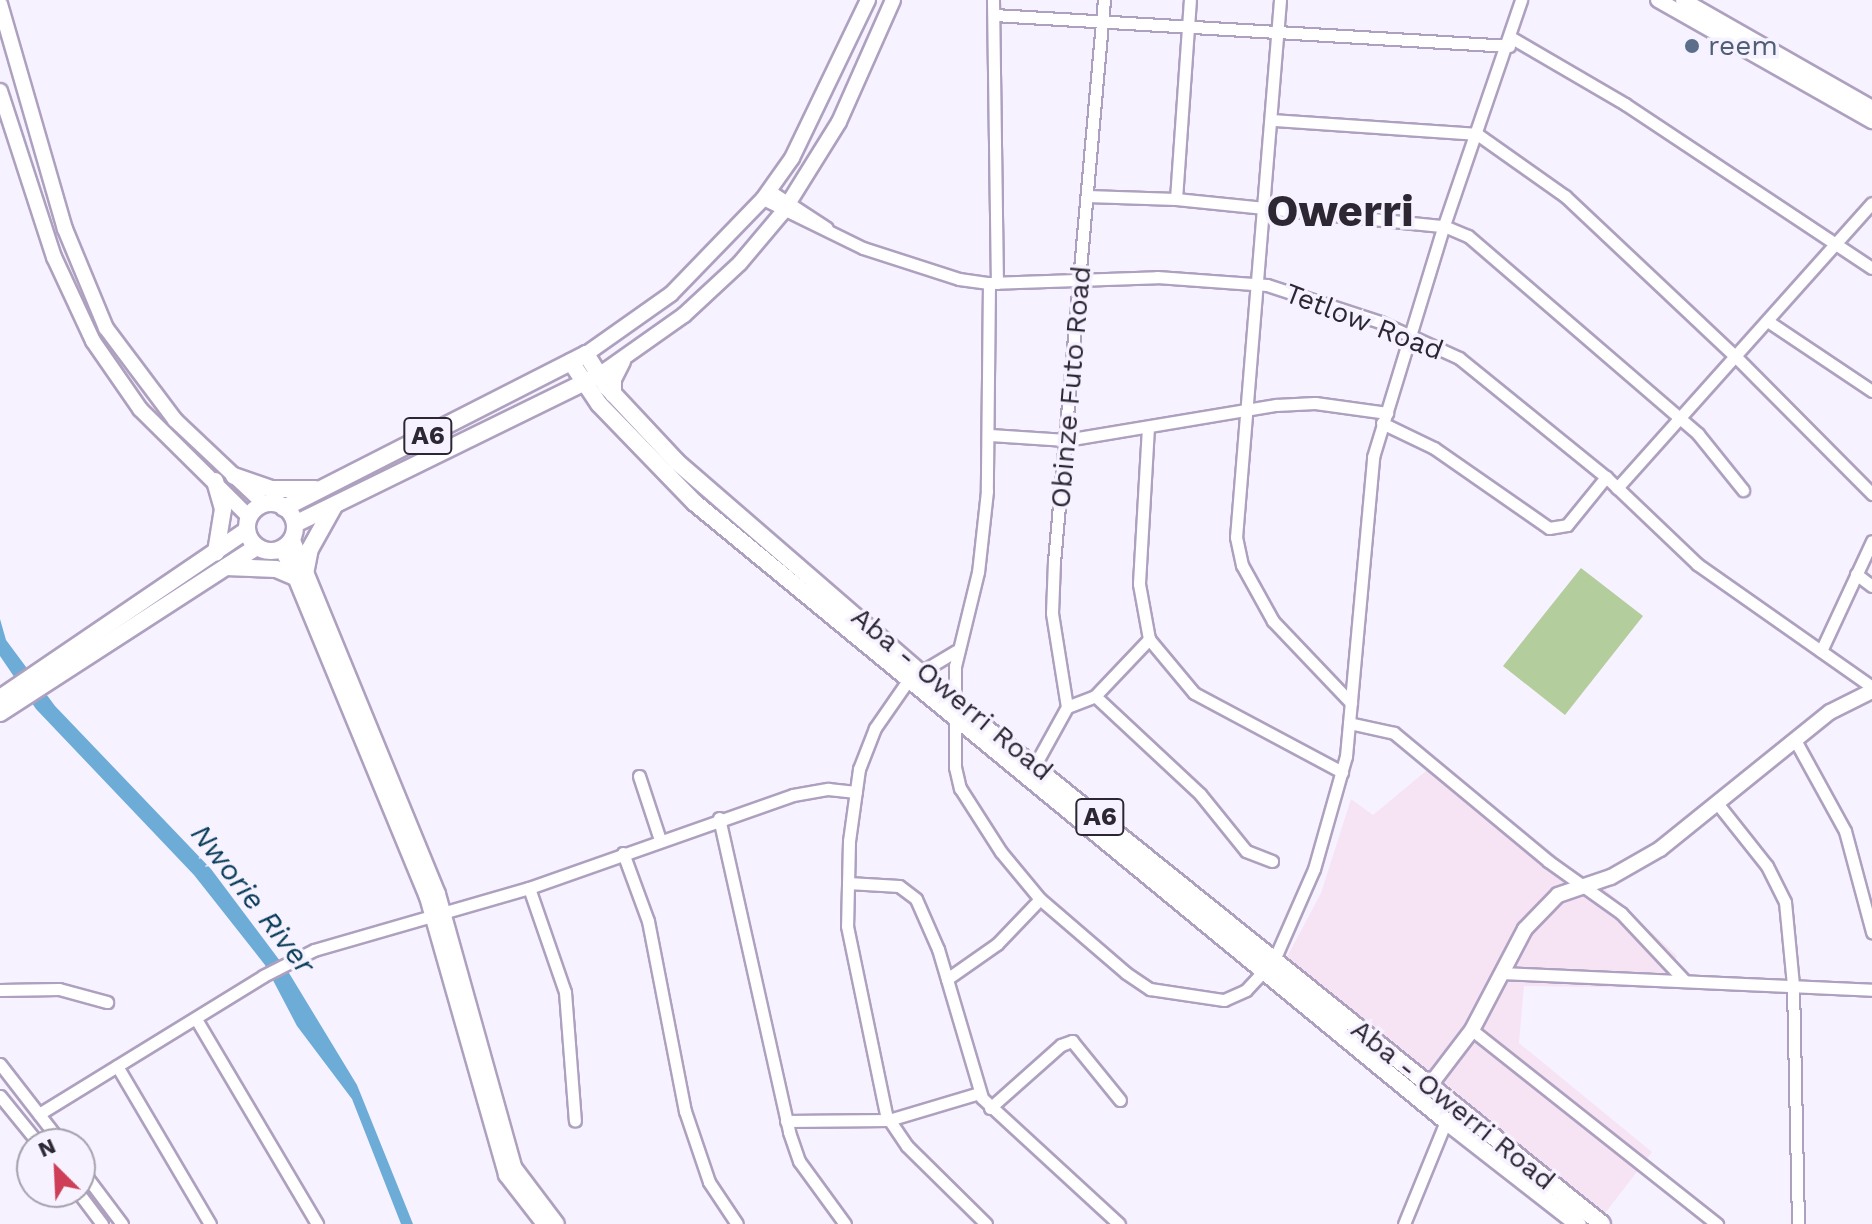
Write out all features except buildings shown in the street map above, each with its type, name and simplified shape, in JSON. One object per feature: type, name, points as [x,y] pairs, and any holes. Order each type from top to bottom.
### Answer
[{"type":"highway","name":"Aba - Owerri Road","points":[[579,358],[592,379],[599,404],[695,503],[914,675]]},
{"type":"highway","name":"A6","points":[[284,508],[579,358]]},
{"type":"highway","points":[[613,394],[613,379],[622,361]]},
{"type":"highway","name":"Aba - Owerri Road","points":[[592,379],[613,394],[677,462],[956,713],[1270,965]]},
{"type":"highway","name":"A6","points":[[277,550],[294,531],[335,504],[592,379]]},
{"type":"highway","points":[[563,394],[577,392],[599,404]]},
{"type":"highway","points":[[394,454],[403,472]]},
{"type":"highway","points":[[234,476],[271,489],[321,489]]},
{"type":"highway","points":[[215,481],[223,509],[220,560]]},
{"type":"highway","points":[[220,560],[264,504],[284,508],[294,531]]},
{"type":"highway","points":[[220,560],[300,576],[310,549],[335,504]]},
{"type":"highway","points":[[248,524],[257,547]]},
{"type":"highway","points":[[2,707],[220,560],[257,547],[277,550]]},
{"type":"highway","name":"Aba - Owerri Road","points":[[956,713],[1035,765],[1423,1094],[1600,1223]]},
{"type":"highway","name":"Aba - Owerri Road","points":[[1423,1094],[1446,1121],[1578,1224]]},
{"type":"main road","points":[[579,358],[671,294],[766,195],[792,158],[868,0]]},
{"type":"main road","points":[[592,379],[622,361],[717,285],[786,208],[839,122],[893,0]]},
{"type":"main road","points":[[1658,0],[1872,121]]},
{"type":"main road","points":[[1683,0],[1872,108]]},
{"type":"main road","points":[[0,4],[65,229],[91,298],[144,384],[264,504]]},
{"type":"main road","points":[[0,91],[54,257],[93,341],[140,409],[215,481],[248,524]]},
{"type":"main road","points":[[294,531],[300,576]]},
{"type":"main road","points":[[277,550],[283,552],[300,576],[439,916],[514,1167],[557,1224]]},
{"type":"main road","points":[[1423,1094],[1472,1030],[1535,915],[1558,895],[1660,849],[1830,712],[1872,689]]},
{"type":"main road","points":[[439,916],[506,1175],[544,1224]]},
{"type":"street","points":[[993,0],[990,435],[978,572],[956,651],[960,788],[1001,852],[1040,899],[1150,989],[1224,1000],[1246,990],[1270,965],[1314,869],[1342,772],[1373,457],[1444,226],[1511,42],[1521,0]]},
{"type":"street","name":"Obinze Futo Road","points":[[1067,707],[1052,613],[1104,0]]},
{"type":"street","points":[[1176,199],[1190,0]]},
{"type":"street","points":[[1280,0],[1266,208],[1256,284],[1236,537],[1242,565],[1273,621],[1351,703]]},
{"type":"street","points":[[994,15],[1102,24],[1511,42],[1625,104],[1872,268]]},
{"type":"street","points":[[1273,120],[1477,134],[1565,196],[1737,358],[1872,494]]},
{"type":"street","name":"Tetlow Road","points":[[766,195],[844,240],[924,271],[993,283],[1157,277],[1256,284],[1409,335],[1459,358],[1606,477],[1697,564],[1872,689]]},
{"type":"street","points":[[1087,196],[1176,199],[1444,226],[1486,248],[1681,420],[1743,490]]},
{"type":"street","points":[[1617,488],[1737,358],[1872,203]]},
{"type":"street","points":[[1769,322],[1872,391]]},
{"type":"street","points":[[990,435],[1066,440],[1245,409],[1315,403],[1385,418],[1549,528],[1567,525],[1606,477]]},
{"type":"street","points":[[1148,427],[1139,584],[1149,639],[1194,693],[1342,772]]},
{"type":"street","points":[[1821,651],[1872,541]]},
{"type":"street","points":[[1856,574],[1872,586]]},
{"type":"street","points":[[1035,765],[1067,707],[1095,696],[1149,639]]},
{"type":"street","points":[[956,651],[935,667],[914,675],[875,728],[856,792],[847,926],[859,1000],[889,1120],[907,1146],[986,1224]]},
{"type":"street","points":[[1095,696],[1200,794],[1246,851],[1272,861]]},
{"type":"street","points":[[1349,723],[1394,733],[1548,861],[1586,885],[1684,980]]},
{"type":"street","points":[[1795,740],[1845,831],[1872,932]]},
{"type":"street","points":[[639,776],[660,840]]},
{"type":"street","points":[[39,1114],[290,961],[529,888],[719,818],[810,791],[856,792]]},
{"type":"street","points":[[1717,803],[1780,888],[1793,985],[1798,1224]]},
{"type":"street","points":[[719,818],[786,1121],[799,1161],[845,1224]]},
{"type":"street","points":[[623,853],[648,921],[685,1111],[709,1182],[737,1224]]},
{"type":"street","points":[[848,883],[899,886],[916,899],[947,979],[979,1093],[990,1108],[1119,1224]]},
{"type":"street","points":[[529,888],[565,992],[575,1121]]},
{"type":"street","points":[[947,979],[997,944],[1040,899]]},
{"type":"street","points":[[1501,973],[1872,990]]},
{"type":"street","points":[[0,990],[59,989],[107,1002]]},
{"type":"street","points":[[196,1019],[317,1224]]},
{"type":"street","points":[[1472,1030],[1717,1224]]},
{"type":"street","points":[[990,1108],[1061,1045],[1072,1041],[1120,1100]]},
{"type":"street","points":[[0,1064],[50,1128]]},
{"type":"street","points":[[117,1066],[206,1222]]},
{"type":"street","points":[[786,1121],[889,1120],[979,1093]]},
{"type":"street","points":[[0,1096],[26,1128]]},
{"type":"street","points":[[1404,1224],[1446,1121]]},
{"type":"street","points":[[96,1189],[122,1224]]},
{"type":"shaded area","points":[[1438,761],[1571,868],[1604,888],[1677,956],[1662,988],[1524,986],[1519,1043],[1652,1152],[1603,1216],[1287,957],[1321,893],[1351,799],[1373,815]]},
{"type":"green space","points":[[1581,568],[1643,616],[1565,715],[1503,666]]},
{"type":"water","points":[[0,619],[6,640],[55,706],[211,869],[289,973],[357,1085],[413,1224],[401,1224],[352,1099],[297,1026],[265,965],[194,875],[36,709],[0,656]]},
{"type":"place","name":"reem","points":[[1692,46]]},
{"type":"district","name":"Owerri","points":[[1340,211]]},
{"type":"water label","name":"Nworie River","points":[[253,899]]}]
